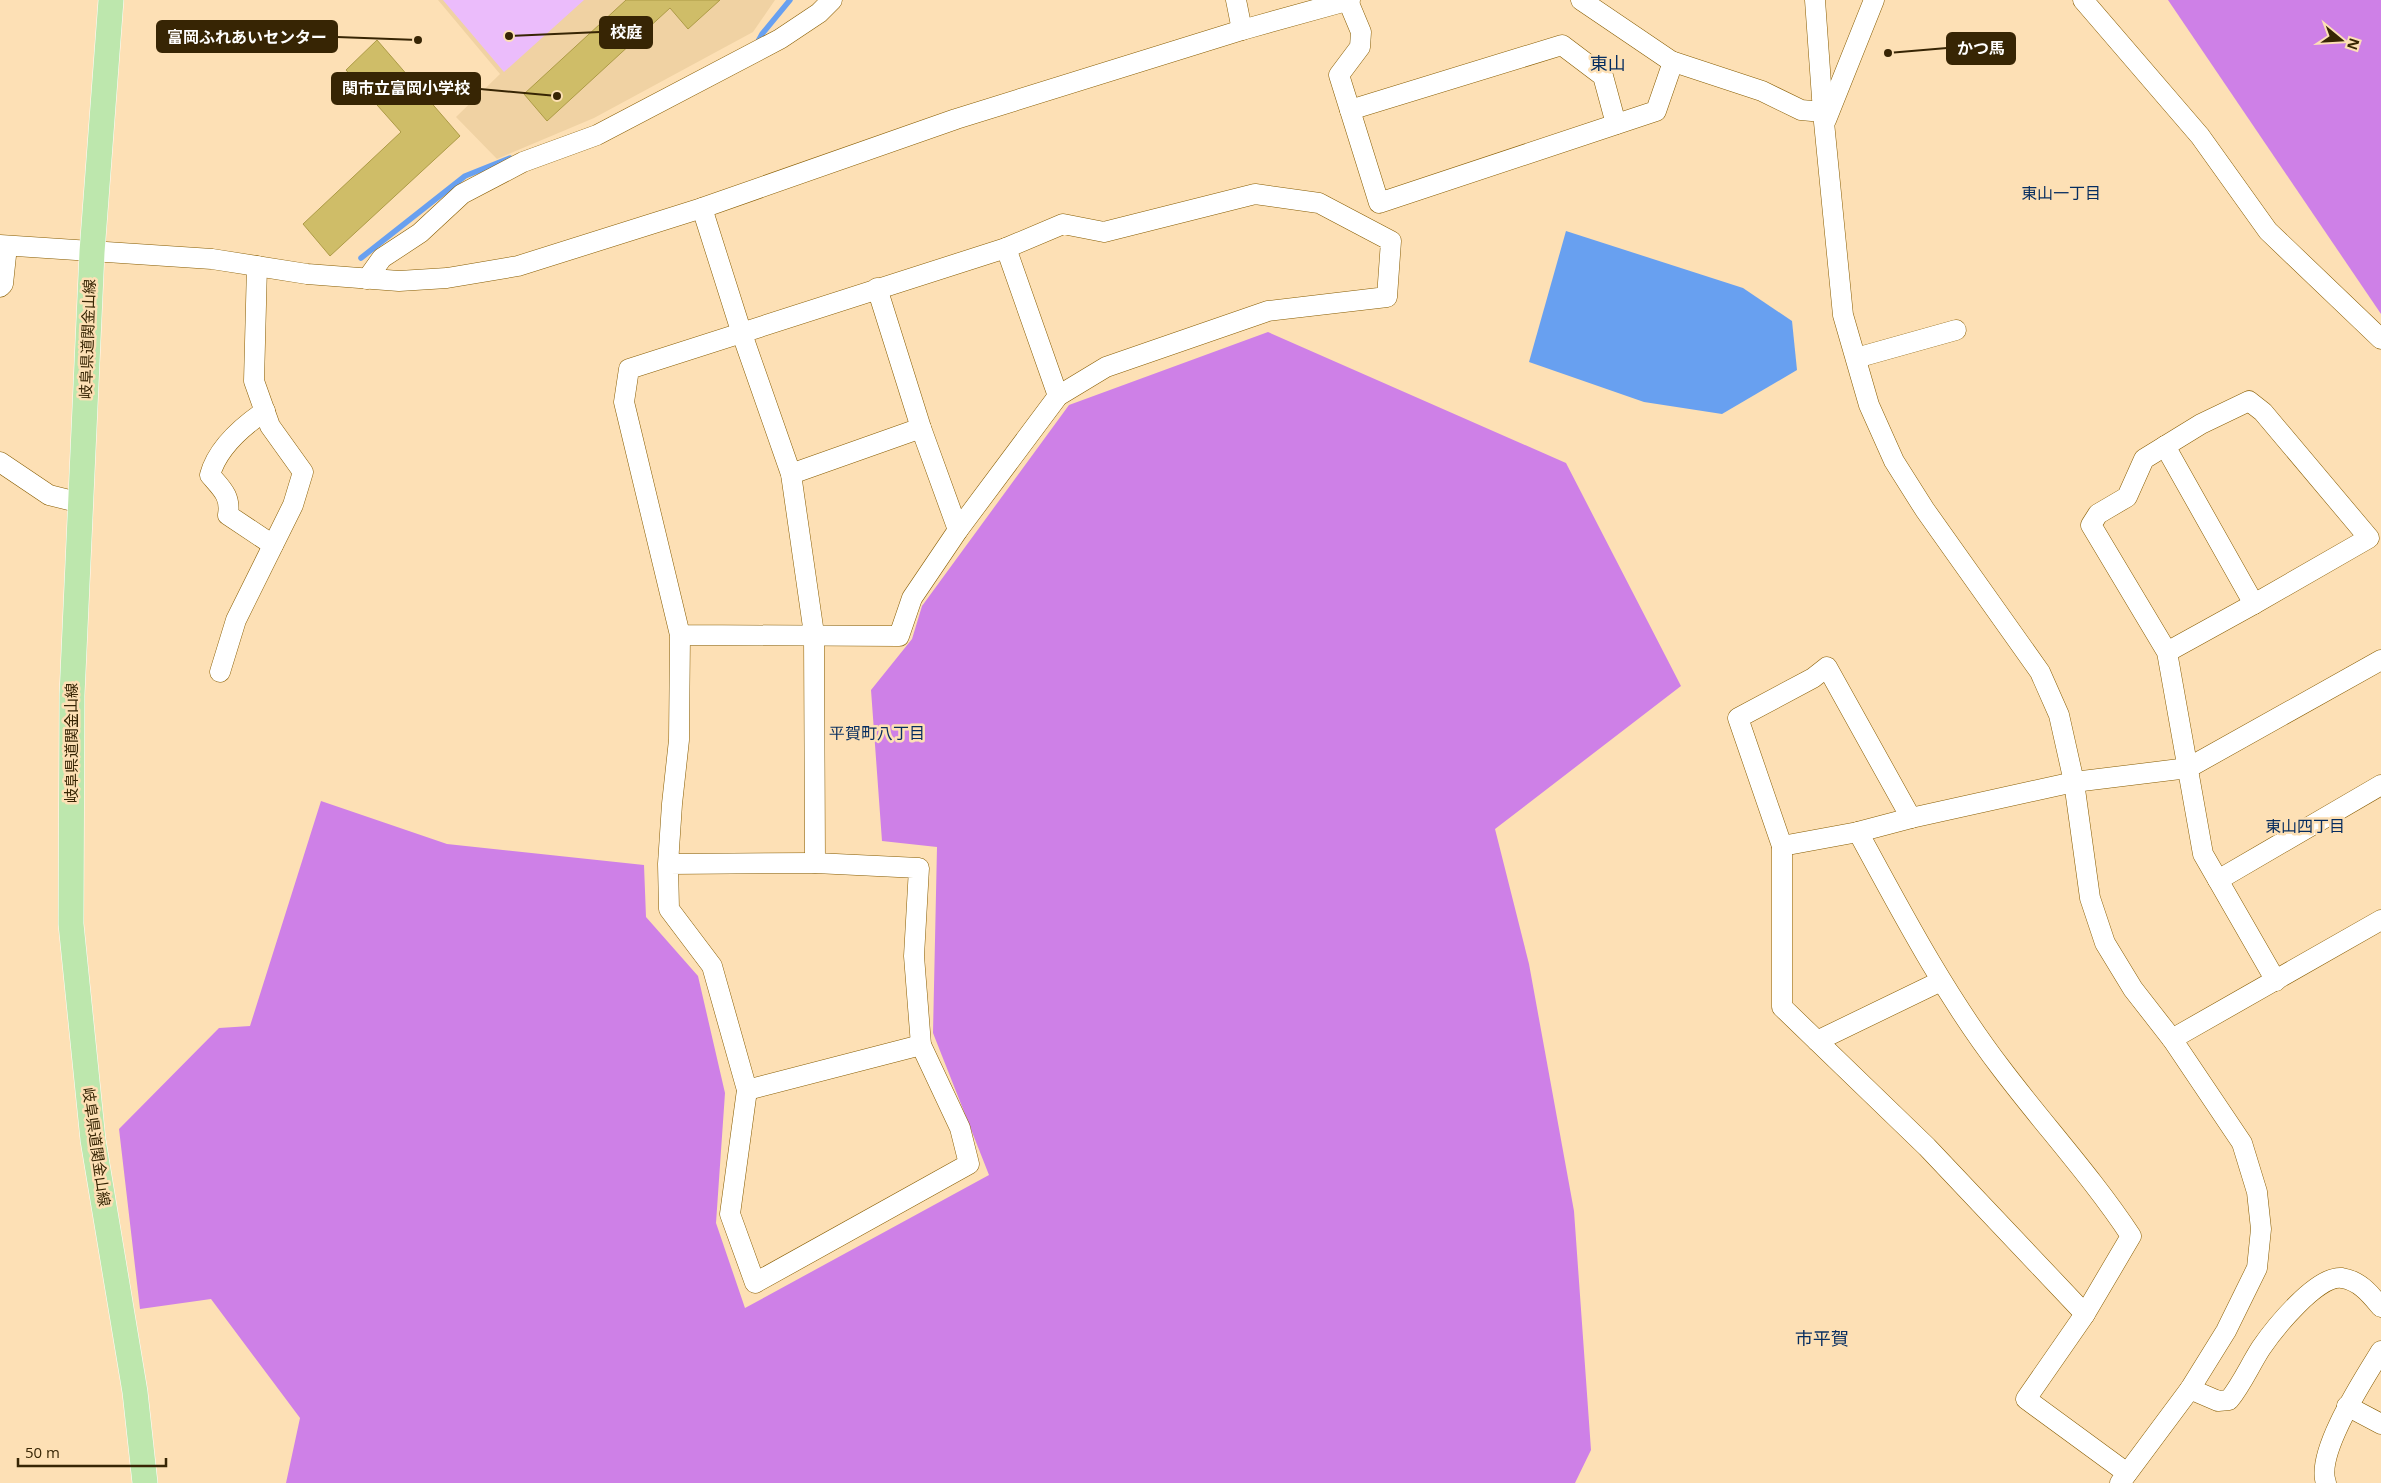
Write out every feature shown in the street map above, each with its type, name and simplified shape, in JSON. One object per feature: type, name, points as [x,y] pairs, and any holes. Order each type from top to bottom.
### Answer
[{"type":"main road","name":"岐阜県道関金山線","points":[[111,0],[92,252],[72,695],[72,924],[93,1140],[135,1392],[144,1483]]},
{"type":"street","points":[[367,279],[382,258],[420,233],[462,194],[523,162],[597,135],[780,39],[819,13],[832,0]]},
{"type":"street","points":[[1236,0],[1242,30]]},
{"type":"street","points":[[0,287],[3,284],[4,246],[212,259],[307,274],[399,281],[447,278],[518,266],[702,208],[956,120],[1242,30],[1349,0],[1360,32],[1360,47],[1339,75],[1379,203],[1656,111],[1673,62]]},
{"type":"street","points":[[1580,0],[1673,62],[1762,91],[1801,110],[1824,117]]},
{"type":"street","points":[[1815,0],[1843,315],[1870,406],[1894,461],[1925,510],[2040,672],[2059,715],[2074,782],[2090,898],[2105,943],[2133,988],[2172,1039],[2242,1143],[2257,1192],[2261,1228],[2257,1268],[2226,1330],[2190,1389],[2123,1478],[2026,1399],[2085,1314],[2131,1236],[2108,1202],[2001,1068],[1941,981],[1858,832]]},
{"type":"street","points":[[1824,117],[1874,0]]},
{"type":"street","points":[[2083,0],[2200,136],[2268,231],[2381,339]]},
{"type":"street","points":[[1350,110],[1562,45],[1603,76],[1616,124]]},
{"type":"street","points":[[668,864],[816,863],[919,868],[914,956],[921,1045],[960,1128],[969,1164],[755,1283],[730,1214],[747,1090],[712,966],[669,909],[668,864],[679,740],[680,635],[624,402],[629,369],[741,331],[1006,248],[1063,224],[1104,232],[1255,194],[1319,203],[1391,241],[1387,297],[1268,312],[1106,367],[1058,396],[958,530],[912,598],[900,636],[814,634],[680,635]]},
{"type":"street","points":[[702,208],[741,331],[790,474],[814,634],[816,863]]},
{"type":"street","points":[[1006,248],[1058,396]]},
{"type":"street","points":[[220,672],[236,620],[292,505],[303,472],[270,426],[254,381],[257,266]]},
{"type":"street","points":[[877,288],[921,428],[958,530]]},
{"type":"street","points":[[1856,358],[1956,330]]},
{"type":"street","points":[[2167,652],[2368,538],[2263,412],[2249,401],[2201,424],[2144,459],[2127,497],[2098,514],[2091,525],[2167,652],[2203,854],[2276,981]]},
{"type":"street","points":[[265,411],[246,424],[213,463],[210,475],[225,493],[230,504],[228,516],[273,545]]},
{"type":"street","points":[[790,474],[921,428]]},
{"type":"street","points":[[2165,446],[2254,604]]},
{"type":"street","points":[[0,462],[49,495],[81,503]]},
{"type":"street","points":[[1782,846],[1858,832],[1911,818],[2074,782],[2188,768],[2381,660]]},
{"type":"street","points":[[1911,818],[1827,667],[1813,678],[1738,718],[1782,846],[1782,1007],[1927,1147],[2085,1314]]},
{"type":"street","points":[[2218,880],[2381,785]]},
{"type":"street","points":[[2172,1039],[2381,920]]},
{"type":"street","points":[[1817,1041],[1941,981]]},
{"type":"street","points":[[747,1090],[921,1045]]},
{"type":"street","points":[[2190,1389],[2218,1401],[2229,1400],[2261,1348],[2279,1324],[2319,1284],[2341,1278],[2364,1287],[2381,1307]]},
{"type":"street","points":[[2326,1483],[2322,1474],[2340,1418],[2381,1351]]},
{"type":"street","points":[[2347,1406],[2381,1424]]},
{"type":"shaded area","points":[[438,0],[775,0],[753,32],[594,118],[497,159],[456,117],[500,74]]},
{"type":"shaded area","points":[[443,0],[584,0],[504,72]]},
{"type":"shaded area","points":[[2168,0],[2381,0],[2381,314]]},
{"type":"shaded area","points":[[1268,332],[1566,463],[1681,686],[1495,829],[1529,964],[1574,1211],[1591,1450],[1575,1483],[286,1483],[300,1418],[211,1299],[140,1309],[119,1129],[219,1028],[250,1026],[321,801],[447,844],[644,865],[646,917],[698,976],[725,1093],[716,1223],[745,1308],[989,1175],[933,1033],[937,847],[882,841],[871,690],[912,639],[922,606],[1069,405]]},
{"type":"water","points":[[1566,231],[1743,288],[1792,321],[1797,370],[1722,414],[1644,402],[1529,362]]},
{"type":"building","points":[[626,0],[720,0],[688,29],[670,8],[547,121],[524,94]]},
{"type":"building","points":[[377,40],[460,136],[330,256],[303,224],[401,132],[346,70]]},
{"type":"waterway","points":[[756,45],[762,34],[790,0]]},
{"type":"waterway","points":[[361,258],[465,176],[510,158]]},
{"type":"place","name":"校庭","points":[[509,36]]},
{"type":"place","name":"富岡ふれあいセンター","points":[[418,40]]},
{"type":"place","name":"かつ馬","points":[[1888,53]]},
{"type":"place","name":"関市立富岡小学校","points":[[557,96]]},
{"type":"district","name":"東山","points":[[1608,64]]},
{"type":"district","name":"東山一丁目","points":[[2061,193]]},
{"type":"district","name":"平賀町八丁目","points":[[877,733]]},
{"type":"district","name":"東山四丁目","points":[[2305,826]]},
{"type":"district","name":"市平賀","points":[[1822,1339]]}]
